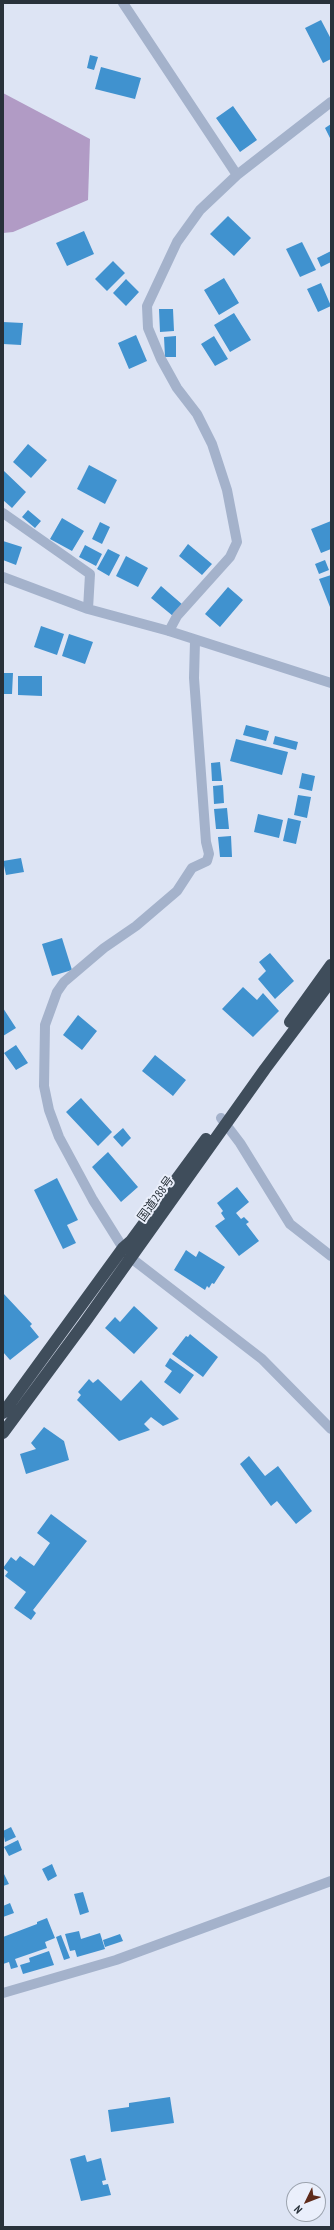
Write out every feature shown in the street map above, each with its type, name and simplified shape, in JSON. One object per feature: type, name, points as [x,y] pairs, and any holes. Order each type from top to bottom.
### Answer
[{"type":"highway","name":"国道288号","points":[[3,1433],[131,1258],[331,965]]},
{"type":"highway","name":"国道288号","points":[[3,1413],[123,1248],[131,1241],[331,981]]},
{"type":"street","points":[[123,3],[237,175]]},
{"type":"street","points":[[169,631],[177,616],[230,557],[237,542],[227,490],[212,444],[197,414],[177,388],[161,359],[148,328],[147,306],[170,257],[187,226],[200,210],[237,175],[331,102]]},
{"type":"street","points":[[3,513],[90,574],[88,609]]},
{"type":"street","points":[[3,577],[88,609],[169,631],[331,683]]},
{"type":"street","points":[[123,1248],[92,1200],[59,1137],[49,1110],[44,1086],[45,1025],[57,992],[64,982],[98,952],[136,926],[177,890],[192,868],[207,861],[209,854],[206,842],[194,678],[195,640]]},
{"type":"street","points":[[224,1121],[290,1224],[331,1256]]},
{"type":"street","points":[[131,1258],[262,1359],[331,1429]]},
{"type":"street","points":[[3,1993],[116,1960],[331,1881]]},
{"type":"shaded area","points":[[3,93],[90,139],[88,200],[13,232],[3,233]]},
{"type":"building","points":[[321,20],[331,39],[331,59],[323,63],[305,28]]},
{"type":"building","points":[[90,55],[98,57],[94,70],[87,68]]},
{"type":"building","points":[[101,67],[141,78],[135,99],[95,89]]},
{"type":"building","points":[[233,106],[257,140],[240,152],[216,118]]},
{"type":"building","points":[[331,124],[331,140],[325,128]]},
{"type":"building","points":[[228,216],[251,238],[234,256],[210,234]]},
{"type":"building","points":[[84,231],[94,254],[67,266],[56,243]]},
{"type":"building","points":[[302,242],[316,270],[300,277],[286,249]]},
{"type":"building","points":[[331,251],[331,262],[321,267],[317,258]]},
{"type":"building","points":[[113,261],[125,273],[107,291],[95,279]]},
{"type":"building","points":[[224,278],[239,303],[219,315],[204,290]]},
{"type":"building","points":[[126,279],[139,292],[126,306],[113,293]]},
{"type":"building","points":[[321,283],[331,306],[318,312],[307,289]]},
{"type":"building","points":[[159,309],[173,309],[174,331],[160,332]]},
{"type":"building","points":[[234,313],[251,340],[230,352],[214,325]]},
{"type":"building","points":[[3,322],[23,323],[21,345],[3,344]]},
{"type":"building","points":[[136,335],[147,361],[129,369],[118,343]]},
{"type":"building","points":[[176,336],[176,357],[165,357],[164,337]]},
{"type":"building","points":[[214,336],[228,359],[215,366],[201,344]]},
{"type":"building","points":[[28,444],[47,460],[31,478],[13,462]]},
{"type":"building","points":[[89,465],[117,480],[105,504],[77,489]]},
{"type":"building","points":[[4,471],[26,492],[12,508],[3,500]]},
{"type":"building","points":[[28,510],[41,521],[35,528],[22,517]]},
{"type":"building","points":[[62,518],[84,531],[72,551],[50,539]]},
{"type":"building","points":[[331,521],[331,549],[321,553],[311,529]]},
{"type":"building","points":[[100,522],[110,527],[102,544],[92,539]]},
{"type":"building","points":[[3,541],[22,547],[16,565],[3,560]]},
{"type":"building","points":[[188,544],[212,564],[202,575],[179,556]]},
{"type":"building","points":[[85,545],[102,554],[96,566],[79,557]]},
{"type":"building","points":[[108,549],[120,555],[109,576],[97,569]]},
{"type":"building","points":[[126,556],[148,568],[138,587],[116,576]]},
{"type":"building","points":[[325,560],[329,570],[319,574],[315,564]]},
{"type":"building","points":[[331,575],[331,606],[330,607],[319,579]]},
{"type":"building","points":[[161,586],[183,605],[173,616],[151,598]]},
{"type":"building","points":[[228,587],[243,600],[220,627],[205,614]]},
{"type":"building","points":[[41,626],[64,634],[57,655],[34,647]]},
{"type":"building","points":[[69,634],[93,642],[85,664],[62,656]]},
{"type":"building","points":[[3,673],[13,673],[12,694],[3,694]]},
{"type":"building","points":[[18,676],[42,676],[42,696],[18,695]]},
{"type":"building","points":[[246,725],[269,731],[266,741],[243,735]]},
{"type":"building","points":[[275,736],[298,742],[296,750],[273,744]]},
{"type":"building","points":[[236,739],[288,752],[282,775],[230,761]]},
{"type":"building","points":[[220,762],[222,781],[212,781],[211,763]]},
{"type":"building","points":[[302,773],[315,776],[312,791],[299,788]]},
{"type":"building","points":[[223,785],[224,803],[214,804],[213,786]]},
{"type":"building","points":[[298,795],[311,797],[307,818],[294,815]]},
{"type":"building","points":[[227,808],[229,829],[216,829],[214,809]]},
{"type":"building","points":[[258,814],[283,820],[279,838],[254,832]]},
{"type":"building","points":[[288,818],[301,821],[296,844],[283,841]]},
{"type":"building","points":[[231,836],[232,857],[220,857],[218,837]]},
{"type":"building","points":[[21,858],[24,872],[6,875],[3,861]]},
{"type":"building","points":[[62,938],[72,970],[52,976],[42,944]]},
{"type":"building","points":[[270,953],[294,981],[275,999],[258,979],[266,971],[259,962]]},
{"type":"building","points":[[243,987],[257,1000],[263,993],[279,1011],[253,1037],[222,1009]]},
{"type":"building","points":[[3,1008],[16,1028],[3,1036]]},
{"type":"building","points":[[78,1015],[97,1031],[82,1050],[63,1035]]},
{"type":"building","points":[[16,1045],[28,1063],[16,1070],[4,1053]]},
{"type":"building","points":[[155,1055],[186,1080],[173,1096],[142,1071]]},
{"type":"building","points":[[81,1098],[112,1132],[98,1146],[66,1112]]},
{"type":"building","points":[[123,1128],[131,1138],[122,1147],[113,1137]]},
{"type":"building","points":[[108,1152],[138,1187],[121,1202],[92,1167]]},
{"type":"building","points":[[57,1178],[78,1220],[67,1225],[76,1243],[63,1249],[34,1190]]},
{"type":"building","points":[[237,1187],[249,1202],[236,1213],[241,1219],[244,1217],[249,1222],[246,1224],[259,1241],[239,1256],[215,1226],[225,1219],[221,1213],[223,1211],[217,1203]]},
{"type":"building","points":[[186,1250],[196,1257],[199,1251],[225,1267],[214,1284],[212,1283],[209,1288],[207,1286],[205,1290],[174,1270]]},
{"type":"building","points":[[3,1293],[32,1324],[30,1326],[39,1337],[10,1360],[3,1352]]},
{"type":"building","points":[[134,1306],[158,1328],[134,1354],[105,1328],[115,1317],[120,1322]]},
{"type":"building","points":[[190,1334],[218,1357],[203,1377],[172,1354],[186,1336],[188,1337]]},
{"type":"building","points":[[170,1358],[194,1375],[180,1394],[164,1382],[172,1371],[165,1366]]},
{"type":"building","points":[[89,1379],[93,1383],[98,1379],[121,1401],[141,1380],[179,1419],[163,1426],[151,1417],[144,1424],[150,1430],[119,1441],[77,1400],[81,1395],[78,1392]]},
{"type":"building","points":[[44,1427],[64,1441],[69,1460],[26,1474],[20,1454],[36,1449],[31,1443]]},
{"type":"building","points":[[249,1456],[265,1476],[278,1466],[312,1511],[296,1524],[277,1501],[271,1506],[240,1464]]},
{"type":"building","points":[[51,1514],[87,1541],[33,1610],[36,1613],[31,1620],[14,1608],[26,1592],[5,1576],[8,1572],[3,1568],[11,1557],[16,1561],[20,1556],[34,1566],[50,1543],[37,1533]]},
{"type":"building","points":[[11,1827],[16,1837],[5,1842],[3,1831]]},
{"type":"building","points":[[18,1840],[22,1850],[9,1856],[4,1847]]},
{"type":"building","points":[[52,1864],[57,1876],[48,1881],[42,1869]]},
{"type":"building","points":[[3,1872],[9,1884],[3,1886]]},
{"type":"building","points":[[83,1892],[89,1912],[80,1915],[74,1894]]},
{"type":"building","points":[[10,1903],[14,1913],[3,1917],[3,1906]]},
{"type":"building","points":[[47,1918],[55,1938],[45,1942],[47,1948],[15,1959],[18,1967],[11,1969],[9,1962],[3,1964],[3,1937],[37,1924],[37,1922]]},
{"type":"building","points":[[79,1931],[81,1939],[100,1933],[105,1949],[77,1957],[75,1950],[70,1951],[65,1934]]},
{"type":"building","points":[[120,1934],[123,1941],[105,1947],[103,1940]]},
{"type":"building","points":[[61,1935],[70,1958],[64,1960],[56,1937]]},
{"type":"building","points":[[49,1951],[54,1965],[23,1974],[20,1965],[30,1962],[29,1958]]},
{"type":"building","points":[[170,2097],[174,2123],[111,2132],[108,2110],[129,2107],[129,2103]]},
{"type":"building","points":[[85,2155],[87,2162],[101,2158],[106,2180],[102,2181],[103,2185],[108,2184],[111,2195],[81,2201],[70,2159]]}]
